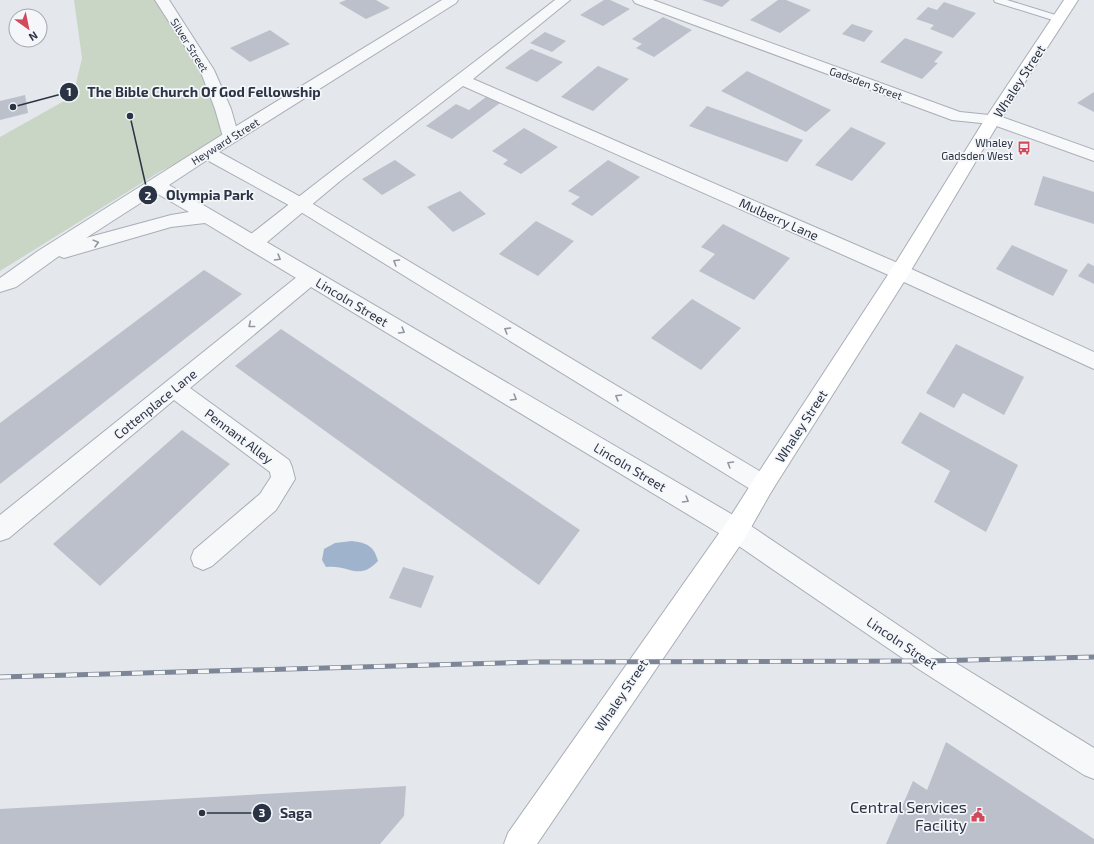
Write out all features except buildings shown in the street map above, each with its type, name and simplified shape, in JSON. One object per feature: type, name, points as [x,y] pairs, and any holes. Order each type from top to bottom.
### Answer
[{"type":"main road","name":"Whaley Street","points":[[519,844],[736,530],[763,485],[900,272],[993,119],[1071,0]]},
{"type":"street","name":"Silver Street","points":[[162,0],[207,70],[223,109],[231,137]]},
{"type":"street","name":"Heyward Street","points":[[3,285],[44,256],[231,137],[451,0]]},
{"type":"street","points":[[253,243],[334,177],[462,80],[563,0]]},
{"type":"street","name":"Gadsden Street","points":[[640,0],[958,118],[993,119],[1094,156]]},
{"type":"street","name":"Mulberry Lane","points":[[462,80],[900,272],[1094,361]]},
{"type":"street","points":[[207,153],[302,204],[763,485]]},
{"type":"street","name":"Lincoln Street","points":[[156,185],[736,530],[929,662],[1094,765]]},
{"type":"street","points":[[44,256],[172,221],[209,216]]},
{"type":"street","name":"Cottenplace Lane","points":[[0,530],[310,277]]},
{"type":"street","name":"Pennant Alley","points":[[174,388],[281,467],[283,479],[268,502],[203,558]]},
{"type":"lane","points":[[998,0],[1059,19]]},
{"type":"green space","points":[[74,0],[162,0],[207,70],[231,137],[161,171],[0,271],[0,137],[73,96],[82,58]]},
{"type":"water","points":[[352,541],[369,546],[374,552],[378,561],[371,567],[359,571],[326,567],[322,560],[324,549],[335,543]]},
{"type":"railway","points":[[0,677],[538,662],[929,661],[1094,657]]},
{"type":"place","name":"The Bible Church Of God Fellowship","points":[[13,107]]},
{"type":"place","name":"Olympia Park","points":[[130,116]]},
{"type":"place","name":"Whaley Gadsden West","points":[[1024,148]]},
{"type":"place","name":"Saga","points":[[202,813]]},
{"type":"place","name":"Central Services Facility","points":[[978,815]]}]
